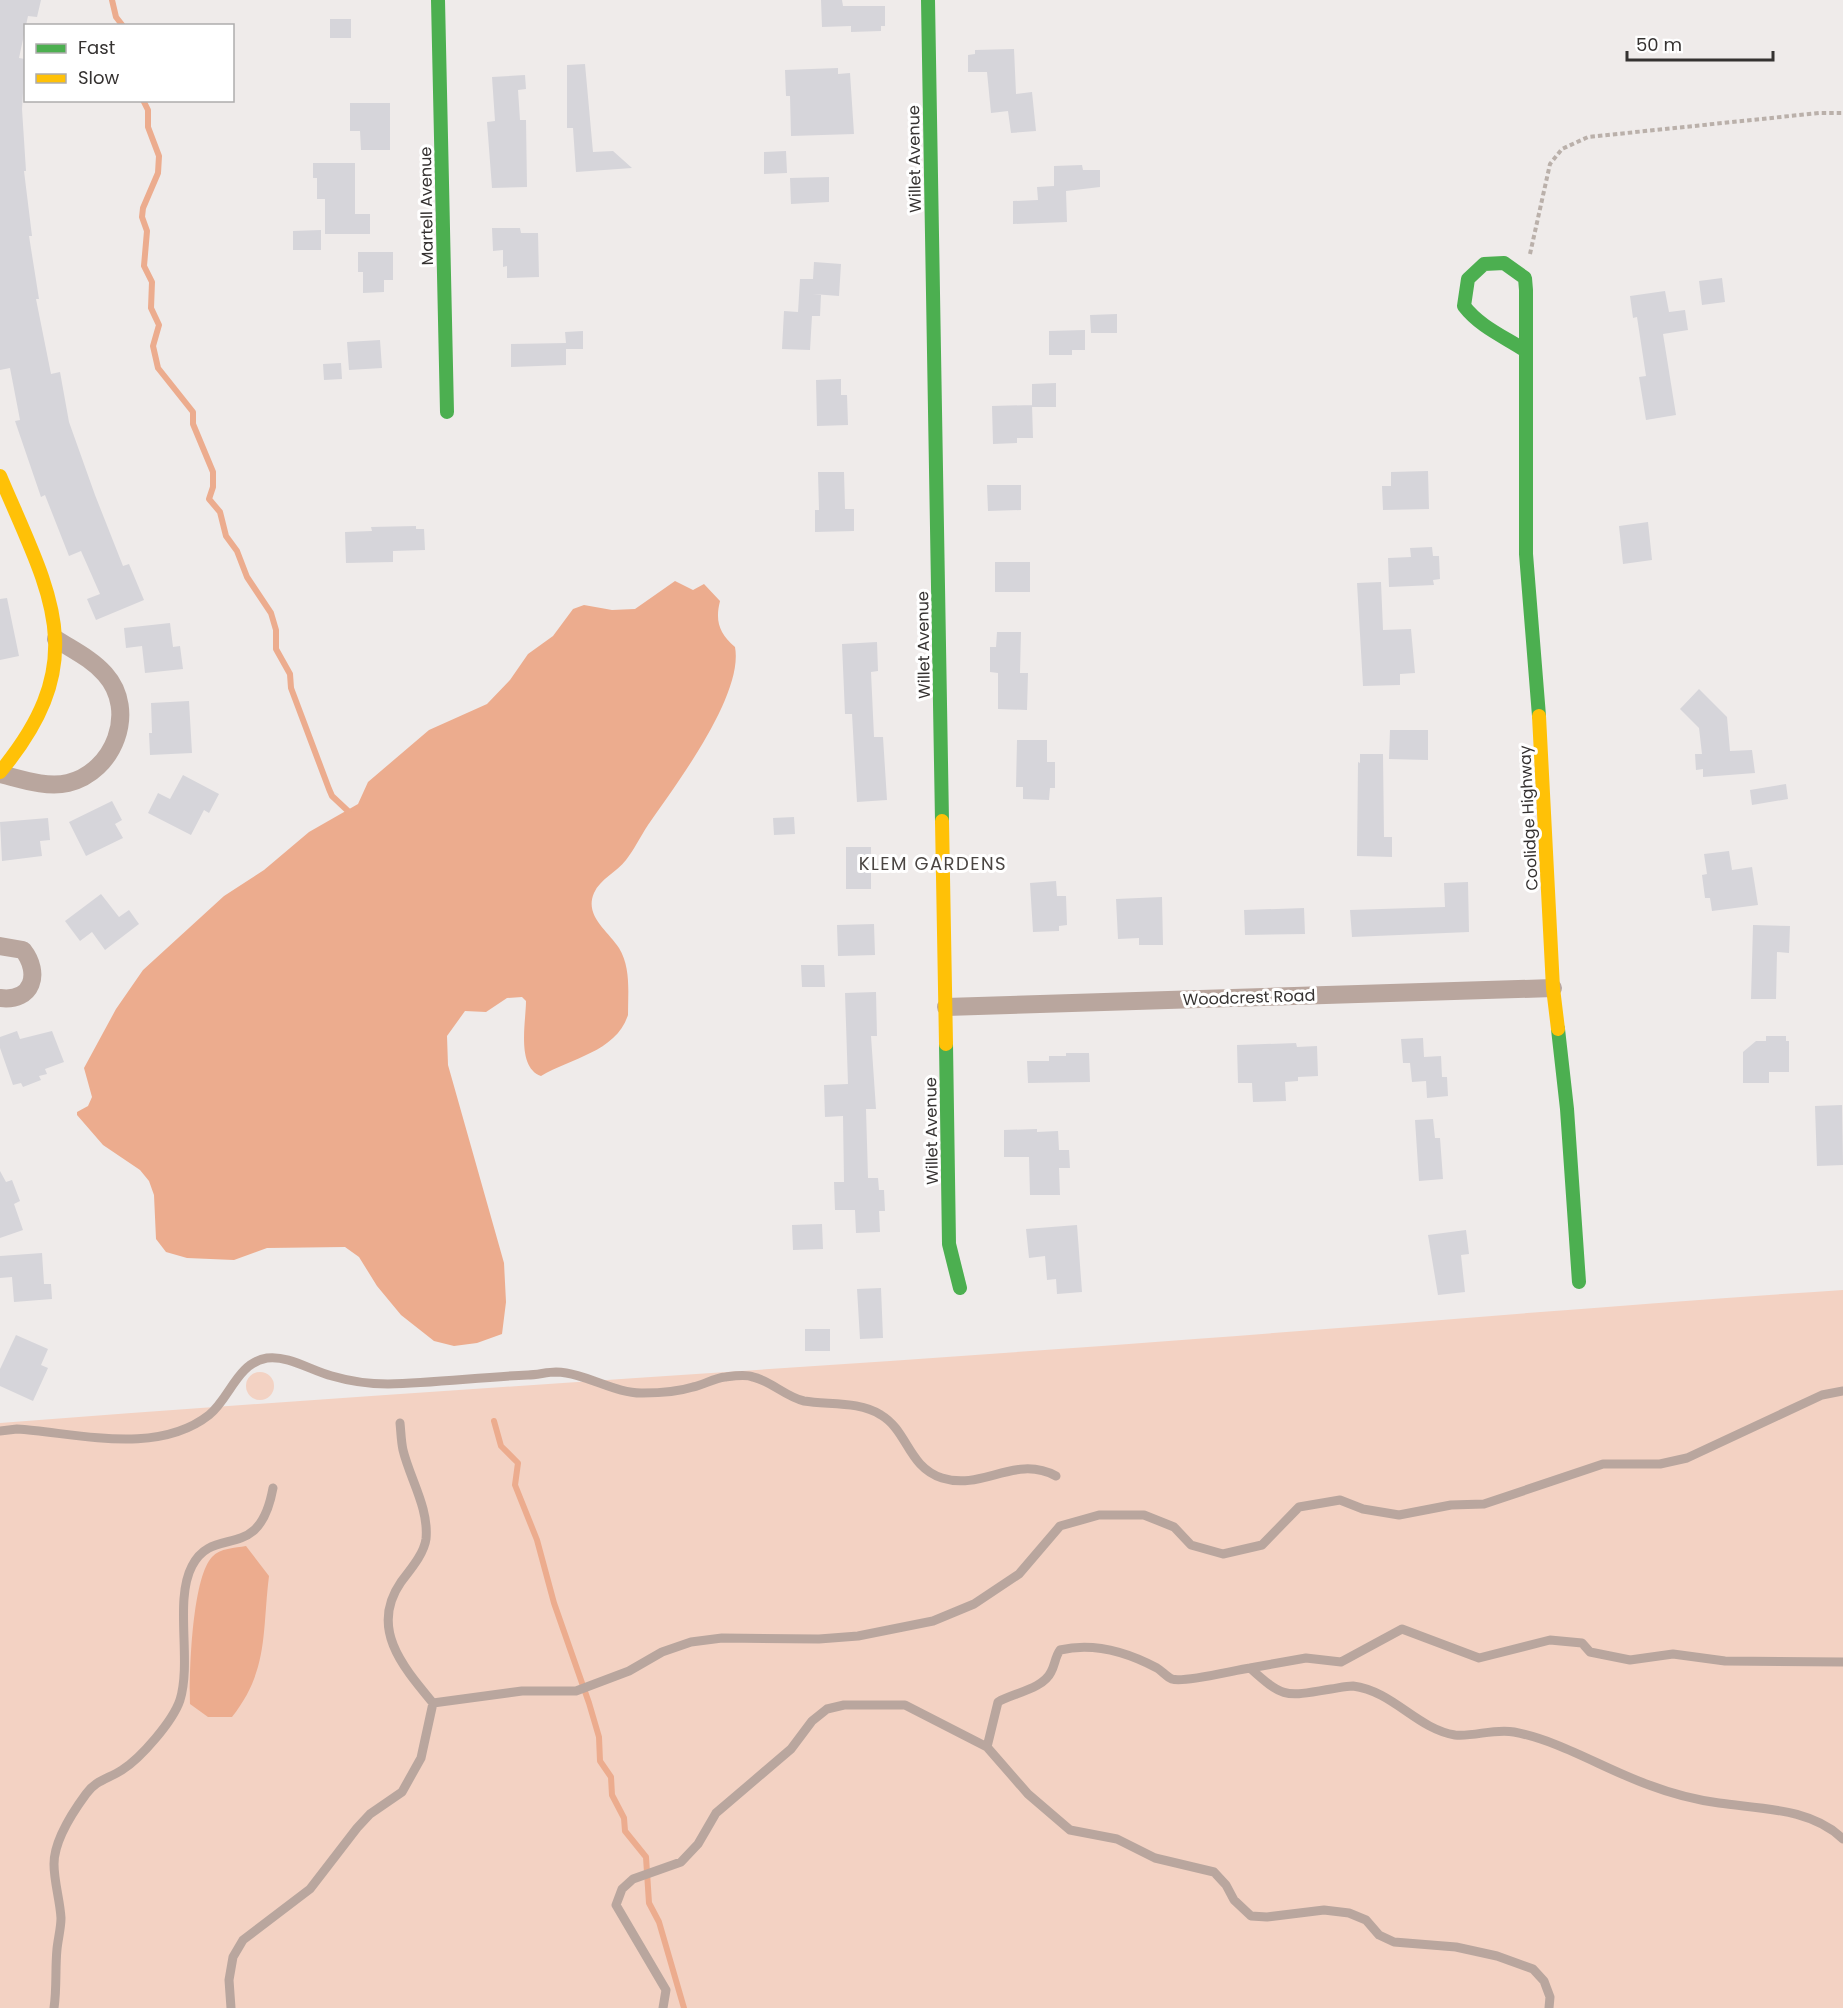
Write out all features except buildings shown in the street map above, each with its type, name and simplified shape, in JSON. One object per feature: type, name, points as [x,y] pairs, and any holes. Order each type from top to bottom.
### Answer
[{"type":"street","name":"Martell Avenue","points":[[438,0],[447,412]]},
{"type":"street","name":"Willet Avenue","points":[[928,0],[949,1244],[960,1288]]},
{"type":"street","name":"Coolidge Highway","points":[[1526,351],[1505,336],[1479,323],[1464,306],[1465,283],[1470,274],[1479,267],[1500,262],[1519,271],[1525,278],[1526,351],[1524,516],[1541,743],[1553,988],[1567,1109],[1573,1222],[1579,1282]]},
{"type":"street","points":[[0,476],[47,589],[56,623],[54,667],[36,724],[20,750],[0,773],[51,785],[67,783],[95,770],[107,758],[117,738],[119,702],[115,688],[105,674],[92,662],[56,639]]},
{"type":"street","points":[[0,946],[23,950],[32,965],[33,975],[31,985],[25,993],[14,999],[0,998]]},
{"type":"street","name":"Woodcrest Road","points":[[946,1007],[1553,988]]},
{"type":"lane","points":[[0,1431],[17,1430],[126,1440],[152,1439],[207,1417],[225,1400],[235,1381],[248,1366],[268,1358],[300,1364],[332,1376],[378,1384],[427,1383],[492,1375],[554,1372],[576,1374],[639,1394],[694,1387],[723,1377],[753,1376],[801,1400],[856,1407],[882,1415],[896,1430],[920,1467],[942,1479],[969,1482],[1018,1468],[1043,1469],[1056,1476]]},
{"type":"lane","points":[[433,1703],[522,1691],[576,1691],[629,1671],[662,1652],[691,1642],[722,1638],[819,1639],[858,1636],[933,1621],[974,1604],[1019,1574],[1060,1526],[1099,1515],[1144,1515],[1174,1527],[1191,1545],[1223,1554],[1263,1545],[1299,1508],[1340,1500],[1363,1509],[1399,1515],[1451,1504],[1484,1504],[1603,1464],[1660,1464],[1687,1458],[1822,1395],[1843,1391]]},
{"type":"lane","points":[[231,2008],[231,1968],[233,1957],[243,1940],[310,1889],[370,1814],[402,1792],[421,1758],[433,1703],[401,1660],[387,1628],[392,1596],[421,1553],[426,1541],[423,1509],[403,1449],[400,1423]]},
{"type":"lane","points":[[54,2008],[61,1917],[54,1863],[60,1839],[74,1813],[96,1781],[122,1770],[138,1756],[174,1714],[180,1699],[184,1669],[186,1583],[191,1567],[198,1555],[208,1548],[238,1540],[253,1532],[269,1507],[273,1488]]},
{"type":"lane","points":[[987,1747],[998,1702],[1013,1693],[1035,1688],[1050,1674],[1060,1650],[1096,1647],[1128,1654],[1173,1679],[1186,1680],[1306,1658],[1341,1662],[1402,1629],[1479,1658],[1550,1640],[1582,1643],[1590,1652],[1630,1660],[1673,1654],[1725,1661],[1843,1662]]},
{"type":"lane","points":[[1250,1668],[1270,1687],[1290,1696],[1352,1686],[1364,1689],[1402,1707],[1432,1728],[1456,1735],[1513,1731],[1558,1747],[1649,1786],[1717,1803],[1774,1808],[1804,1817],[1833,1830],[1843,1839]]},
{"type":"lane","points":[[663,2008],[666,1990],[616,1905],[622,1889],[633,1879],[681,1862],[698,1844],[716,1813],[791,1749],[812,1721],[827,1709],[844,1705],[905,1705],[987,1747],[1028,1794],[1070,1830],[1118,1839],[1155,1858],[1214,1872],[1226,1885],[1234,1900],[1251,1916],[1267,1917],[1324,1910],[1349,1913],[1366,1920],[1379,1935],[1394,1942],[1456,1947],[1497,1956],[1533,1969],[1545,1981],[1550,1997],[1549,2008]]},
{"type":"path","points":[[1528,261],[1550,164],[1562,148],[1588,137],[1819,113],[1843,113]]},
{"type":"shaded area","points":[[675,581],[693,590],[704,584],[720,601],[718,621],[725,637],[735,647],[735,667],[719,714],[690,764],[629,856],[600,884],[594,893],[592,909],[595,916],[619,948],[625,964],[628,980],[628,1015],[622,1028],[603,1046],[541,1076],[533,1071],[525,1054],[526,1001],[522,997],[507,998],[486,1012],[465,1011],[447,1036],[448,1065],[504,1263],[506,1302],[502,1334],[477,1343],[454,1346],[434,1341],[401,1315],[377,1286],[359,1257],[345,1247],[267,1248],[234,1260],[187,1258],[166,1252],[156,1239],[154,1195],[149,1181],[140,1170],[103,1145],[77,1115],[77,1112],[88,1106],[92,1097],[84,1068],[116,1009],[143,970],[224,896],[264,870],[309,832],[358,804],[368,782],[429,730],[487,704],[510,680],[528,654],[553,636],[573,609],[584,605],[612,610],[635,609]]},
{"type":"shaded area","points":[[1843,1290],[1843,2008],[0,2008],[0,1423],[1046,1350]]},
{"type":"shaded area","points":[[260,1372],[270,1376],[274,1386],[270,1396],[260,1400],[250,1396],[246,1386],[250,1376]]},
{"type":"shaded area","points":[[246,1546],[269,1576],[262,1650],[252,1683],[232,1717],[208,1717],[190,1704],[193,1627],[200,1585],[205,1568],[215,1554]]},
{"type":"waterway","points":[[112,0],[116,17],[121,24]]},
{"type":"waterway","points":[[144,102],[148,110],[148,127],[159,156],[158,173],[143,208],[142,217],[147,231],[144,266],[152,282],[151,308],[159,325],[153,346],[158,368],[193,412],[193,424],[213,472],[213,487],[209,499],[220,512],[226,536],[237,551],[247,577],[271,613],[276,630],[276,649],[290,674],[291,688],[329,789],[332,796],[348,811]]},
{"type":"waterway","points":[[494,1421],[501,1446],[518,1463],[515,1485],[537,1540],[554,1603],[589,1703],[599,1737],[600,1761],[611,1777],[612,1795],[624,1818],[625,1831],[646,1857],[649,1903],[659,1922],[684,2008]]},
{"type":"traffic: fast","points":[[438,0],[447,412]]},
{"type":"traffic: fast","points":[[928,0],[942,821]]},
{"type":"traffic: fast","points":[[1526,351],[1518,346],[1485,326],[1464,306],[1468,279],[1484,264],[1504,263],[1525,278],[1526,290],[1526,554],[1539,716]]},
{"type":"traffic: fast","points":[[1558,1029],[1567,1109],[1579,1282]]},
{"type":"traffic: fast","points":[[946,1044],[949,1244],[960,1288]]},
{"type":"traffic: slow","points":[[0,476],[47,592],[54,626],[54,660],[47,695],[29,732],[0,772]]},
{"type":"traffic: slow","points":[[1539,716],[1553,988],[1558,1029]]},
{"type":"traffic: slow","points":[[942,821],[946,1044]]},
{"type":"district","name":"KLEM GARDENS","points":[[933,864]]}]
